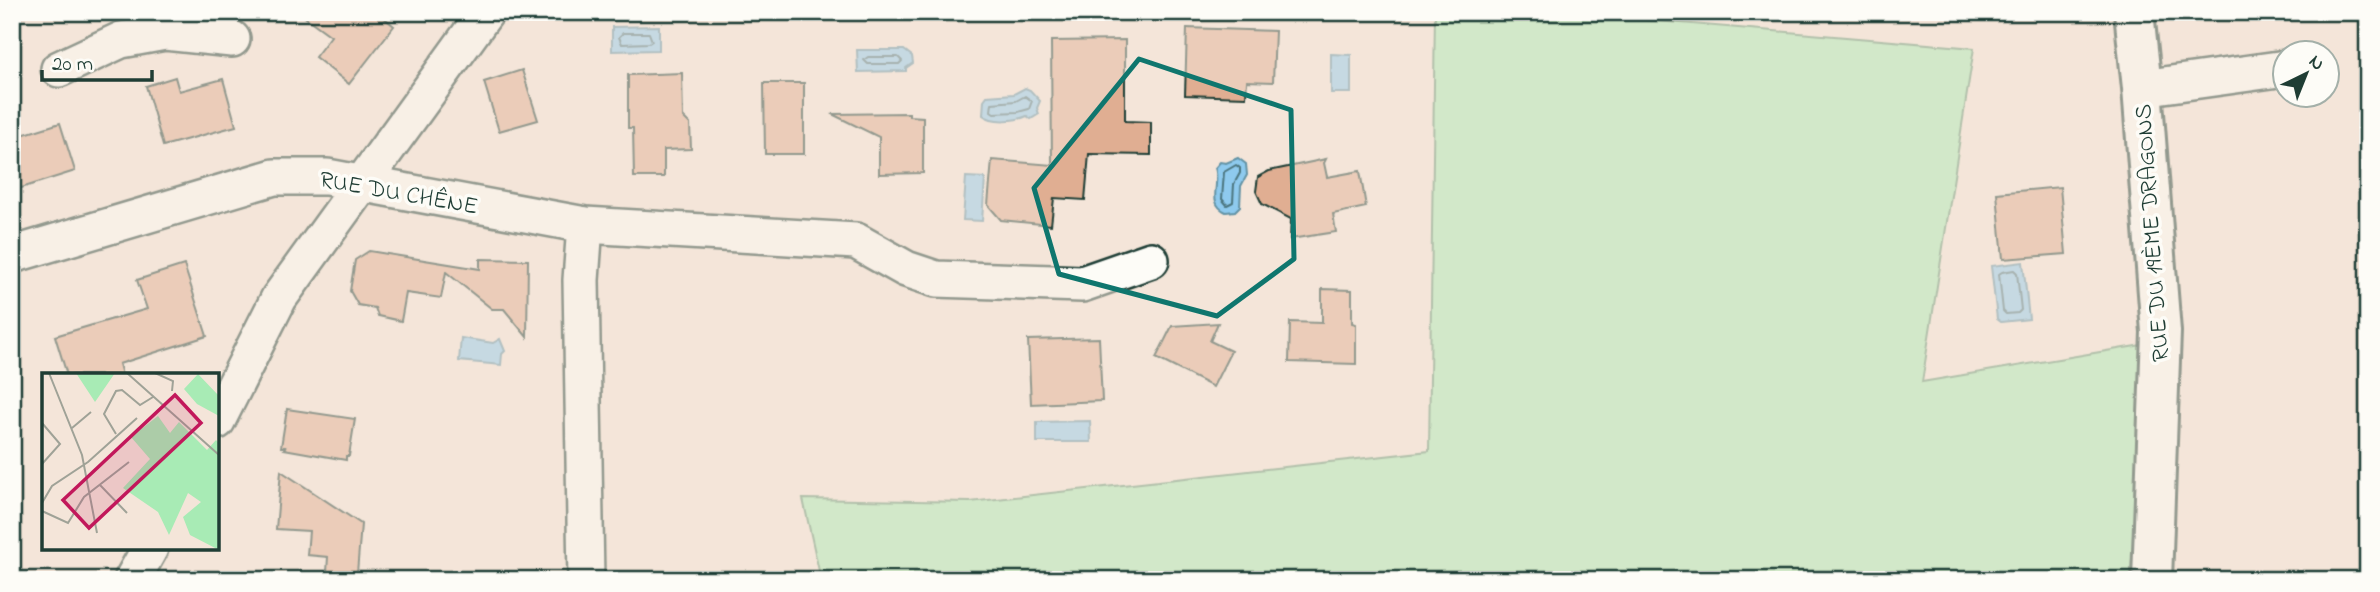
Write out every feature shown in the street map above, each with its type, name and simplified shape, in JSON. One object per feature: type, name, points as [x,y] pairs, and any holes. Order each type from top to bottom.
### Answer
[{"type":"main road","name":"RUE DU 19ÈME DRAGONS","points":[[2134,12],[2161,332],[2152,580]]},
{"type":"street","points":[[219,417],[279,298],[486,12]]},
{"type":"street","points":[[59,69],[117,26],[232,39]]},
{"type":"street","points":[[2142,88],[2272,70]]},
{"type":"street","name":"RUE DU CHÊNE","points":[[12,255],[274,177],[327,177],[586,225],[856,241],[906,269],[936,279],[1082,284],[1152,260]]},
{"type":"street","points":[[586,225],[581,280],[586,580]]},
{"type":"street","points":[[132,580],[149,550]]},
{"type":"highlighted area","points":[[1139,59],[1291,110],[1294,259],[1217,316],[1059,274],[1034,188]]},
{"type":"green space","points":[[1435,12],[1552,12],[1974,48],[1922,382],[2142,345],[2131,580],[821,580],[803,499],[970,502],[1429,451]]},
{"type":"water","points":[[659,26],[659,50],[612,51],[612,27]]},
{"type":"water","points":[[857,50],[904,50],[912,56],[913,63],[906,71],[858,72]]},
{"type":"water","points":[[1331,54],[1351,55],[1351,93],[1331,93]]},
{"type":"water","points":[[1025,88],[1040,101],[1037,108],[1039,114],[1031,119],[1027,116],[1004,120],[983,115],[984,100],[987,96],[1014,94]]},
{"type":"water","points":[[1238,158],[1246,164],[1247,175],[1241,186],[1240,206],[1235,211],[1226,212],[1220,208],[1215,198],[1215,168],[1220,162],[1226,163]]},
{"type":"water","points":[[966,177],[985,178],[982,221],[963,220]]},
{"type":"water","points":[[2023,262],[2029,319],[2001,322],[1997,319],[1991,266]]},
{"type":"water","points":[[461,338],[493,343],[500,339],[505,351],[501,365],[459,361]]},
{"type":"water","points":[[1090,421],[1091,442],[1037,442],[1037,422]]},
{"type":"building","points":[[298,12],[377,12],[394,26],[349,84],[315,57],[331,36]]},
{"type":"building","points":[[1187,28],[1275,31],[1273,82],[1247,81],[1246,97],[1185,95]]},
{"type":"building","points":[[1125,40],[1125,121],[1151,122],[1151,155],[1089,154],[1085,200],[1054,198],[1051,225],[1001,220],[988,205],[992,160],[1052,165],[1051,41]]},
{"type":"building","points":[[522,70],[538,120],[499,131],[484,82]]},
{"type":"building","points":[[682,73],[683,117],[690,124],[691,149],[664,150],[664,177],[634,177],[633,128],[628,128],[628,75]]},
{"type":"building","points":[[175,77],[179,91],[223,79],[236,126],[163,146],[146,86]]},
{"type":"building","points":[[764,83],[804,83],[804,154],[765,154]]},
{"type":"building","points":[[909,113],[909,116],[923,117],[923,173],[879,174],[879,137],[832,114]]},
{"type":"building","points":[[60,123],[75,171],[12,191],[12,138]]},
{"type":"building","points":[[1326,159],[1324,163],[1327,177],[1360,171],[1366,207],[1333,214],[1336,232],[1290,239],[1291,219],[1262,204],[1256,191],[1258,177],[1269,171]]},
{"type":"building","points":[[2060,187],[2066,254],[2003,259],[1997,193]]},
{"type":"building","points":[[369,251],[480,269],[480,259],[528,260],[527,337],[504,309],[492,309],[446,272],[441,298],[406,293],[401,321],[378,316],[375,308],[358,305],[350,291],[355,260]]},
{"type":"building","points":[[184,265],[207,336],[119,364],[121,373],[66,373],[55,336],[147,309],[137,280]]},
{"type":"building","points":[[1322,289],[1352,290],[1352,323],[1356,324],[1356,364],[1289,362],[1290,322],[1322,323]]},
{"type":"building","points":[[1218,323],[1210,341],[1231,351],[1213,387],[1156,358],[1172,326]]},
{"type":"building","points":[[1099,338],[1102,401],[1031,404],[1028,340]]},
{"type":"building","points":[[287,409],[355,419],[346,460],[281,447]]},
{"type":"building","points":[[281,471],[361,524],[357,573],[327,572],[328,557],[307,555],[309,531],[276,529]]}]
